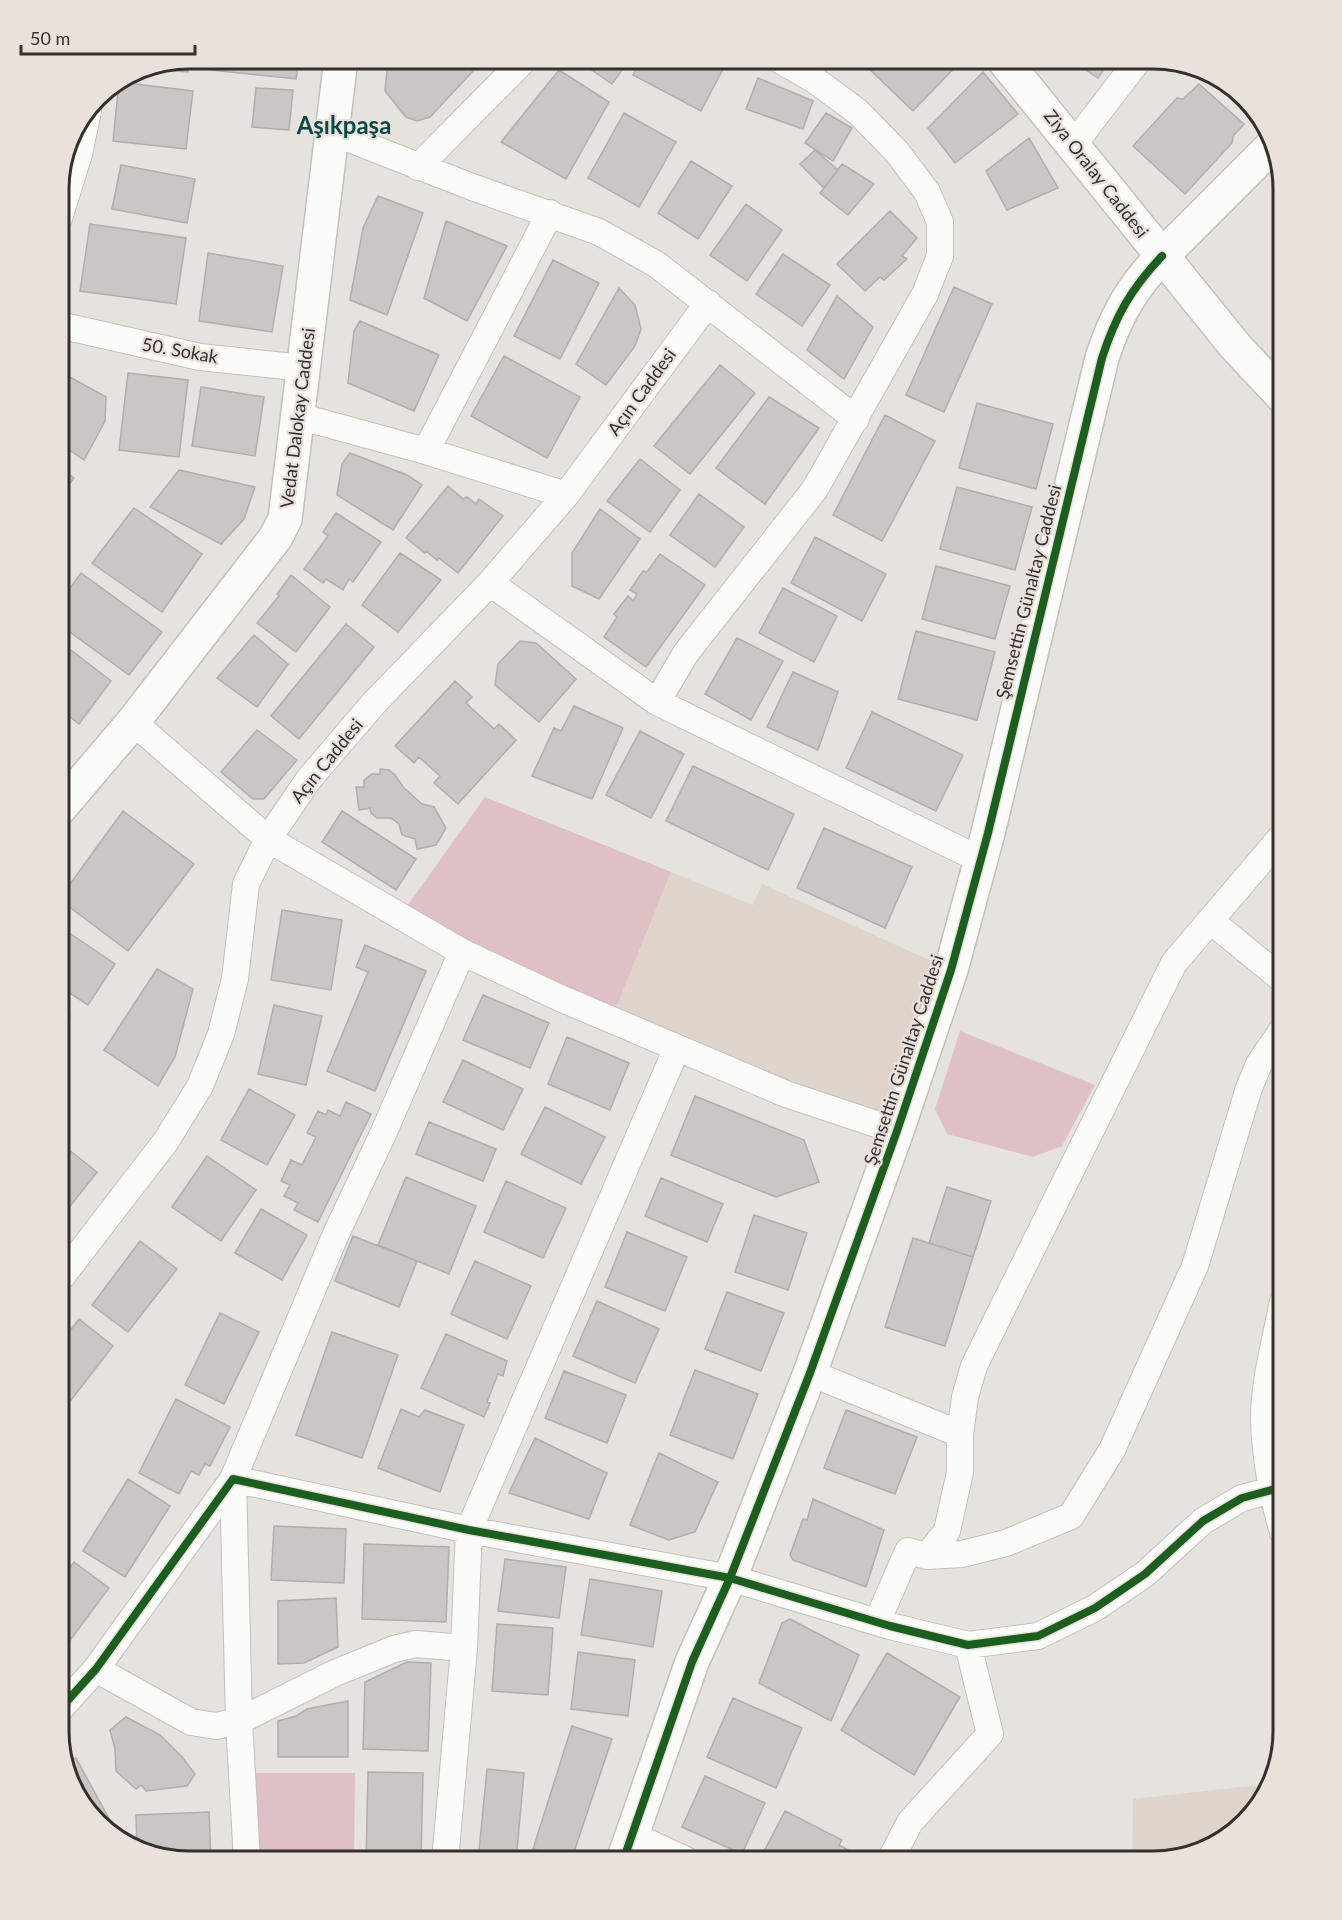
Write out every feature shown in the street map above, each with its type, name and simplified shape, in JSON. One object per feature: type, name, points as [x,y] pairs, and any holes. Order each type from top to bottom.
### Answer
[{"type":"street","name":"Vedat Dalokay Caddesi","points":[[69,797],[133,722],[276,537],[285,519],[334,133],[340,69]]},
{"type":"street","points":[[418,167],[515,69]]},
{"type":"street","points":[[657,702],[686,653],[815,489],[926,294],[940,256],[940,222],[927,192],[897,152],[858,112],[816,81],[795,69]]},
{"type":"street","name":"Ziya Oralay Caddesi","points":[[1011,69],[1236,347],[1273,386]]},
{"type":"street","points":[[1074,144],[1131,69]]},
{"type":"street","points":[[69,184],[83,133]]},
{"type":"street","points":[[334,133],[418,167],[599,232],[656,264],[856,419]]},
{"type":"street","name":"Şemsettin Günaltay Caddesi","points":[[628,1848],[692,1662],[730,1578],[810,1373],[897,1131],[951,970],[981,860],[1101,358],[1113,324],[1130,292],[1162,256],[1267,151]]},
{"type":"street","points":[[426,451],[550,213]]},
{"type":"street","name":"Açın Caddesi","points":[[69,1267],[166,1141],[200,1086],[221,1034],[235,979],[246,884],[268,839],[309,779],[374,703],[490,583],[566,495],[708,303]]},
{"type":"street","name":"50. Sokak","points":[[69,327],[200,357],[304,368]]},
{"type":"street","points":[[298,416],[426,451],[566,495]]},
{"type":"street","points":[[490,583],[657,702],[981,860]]},
{"type":"street","points":[[133,722],[268,839],[462,952],[786,1094],[897,1131]]},
{"type":"street","points":[[927,1556],[947,1531],[956,1501],[960,1472],[960,1434],[965,1397],[974,1366],[1174,963],[1212,922],[1273,848]]},
{"type":"street","points":[[1212,922],[1273,971]]},
{"type":"street","points":[[69,1698],[96,1670],[232,1479],[322,1267],[462,952]]},
{"type":"street","points":[[877,1622],[908,1551],[927,1556],[962,1554],[1006,1543],[1071,1516],[1112,1450],[1195,1266],[1249,1088],[1258,1064],[1273,1044]]},
{"type":"street","points":[[446,1851],[464,1648],[469,1530],[677,1048]]},
{"type":"street","points":[[1273,1353],[1264,1418],[1273,1466]]},
{"type":"street","points":[[810,1373],[960,1434]]},
{"type":"street","points":[[232,1479],[469,1530],[730,1578],[877,1622],[968,1645],[1038,1636],[1095,1608],[1145,1574],[1203,1521],[1242,1498],[1273,1489]]},
{"type":"street","points":[[232,1479],[239,1721],[246,1851]]},
{"type":"street","points":[[96,1670],[191,1722],[216,1726],[239,1721],[335,1673],[394,1649],[416,1644],[464,1648]]},
{"type":"street","points":[[895,1851],[909,1821],[990,1734],[968,1645]]},
{"type":"shaded area","points":[[485,797],[671,872],[611,1020],[400,916]]},
{"type":"shaded area","points":[[671,872],[753,905],[762,884],[951,970],[897,1131],[611,1020]]},
{"type":"shaded area","points":[[960,1031],[1095,1085],[1062,1146],[1033,1157],[947,1134],[935,1109]]},
{"type":"shaded area","points":[[242,1773],[355,1773],[354,1851],[246,1851]]},
{"type":"shaded area","points":[[1260,1785],[1248,1804],[1226,1826],[1199,1842],[1168,1850],[1132,1851],[1133,1799]]},
{"type":"building","points":[[188,69],[188,72],[170,70]]},
{"type":"building","points":[[211,69],[298,69],[296,79]]},
{"type":"building","points":[[387,69],[472,69],[473,71],[430,117],[417,121],[406,117],[385,91]]},
{"type":"building","points":[[590,69],[623,69],[612,84]]},
{"type":"building","points":[[636,69],[723,69],[701,111],[633,75]]},
{"type":"building","points":[[869,69],[953,69],[913,111]]},
{"type":"building","points":[[1085,69],[1104,69],[1098,78]]},
{"type":"building","points":[[559,70],[609,102],[566,179],[501,142]]},
{"type":"building","points":[[983,72],[1018,114],[955,163],[928,128]]},
{"type":"building","points":[[758,78],[813,101],[803,129],[746,109]]},
{"type":"building","points":[[1199,84],[1244,124],[1233,136],[1232,143],[1185,194],[1133,146],[1177,98],[1183,99]]},
{"type":"building","points":[[129,85],[193,91],[186,149],[113,141],[118,93]]},
{"type":"building","points":[[256,88],[293,90],[289,130],[252,127]]},
{"type":"building","points":[[624,113],[676,142],[639,207],[588,178]]},
{"type":"building","points":[[826,113],[852,128],[833,161],[805,143]]},
{"type":"building","points":[[1029,138],[1058,188],[1007,210],[986,171]]},
{"type":"building","points":[[815,150],[838,170],[824,188],[800,164]]},
{"type":"building","points":[[691,161],[732,186],[698,239],[658,213]]},
{"type":"building","points":[[842,164],[874,184],[848,215],[820,193]]},
{"type":"building","points":[[121,165],[195,179],[187,223],[112,209]]},
{"type":"building","points":[[378,196],[423,213],[387,315],[350,300],[363,228]]},
{"type":"building","points":[[746,204],[782,230],[747,281],[710,255]]},
{"type":"building","points":[[890,211],[917,238],[902,256],[907,259],[884,280],[880,277],[865,291],[837,264]]},
{"type":"building","points":[[446,221],[507,246],[467,321],[424,298]]},
{"type":"building","points":[[90,224],[186,238],[176,304],[80,291]]},
{"type":"building","points":[[208,253],[283,266],[272,332],[199,321]]},
{"type":"building","points":[[783,254],[830,285],[802,326],[756,294]]},
{"type":"building","points":[[553,260],[599,283],[560,359],[514,336]]},
{"type":"building","points":[[954,287],[992,304],[944,412],[906,395]]},
{"type":"building","points":[[619,288],[635,305],[641,329],[635,346],[606,385],[576,364]]},
{"type":"building","points":[[837,296],[873,327],[844,379],[807,350]]},
{"type":"building","points":[[360,321],[439,355],[414,411],[348,383],[354,331]]},
{"type":"building","points":[[504,356],[580,397],[547,458],[471,416]]},
{"type":"building","points":[[720,365],[755,393],[690,474],[654,446]]},
{"type":"building","points":[[128,373],[188,380],[179,457],[119,450]]},
{"type":"building","points":[[69,377],[106,397],[105,421],[84,460],[69,450]]},
{"type":"building","points":[[201,387],[264,397],[255,456],[192,446]]},
{"type":"building","points":[[769,397],[819,428],[765,504],[716,468]]},
{"type":"building","points":[[977,403],[1053,424],[1036,489],[959,468]]},
{"type":"building","points":[[885,415],[935,441],[882,541],[833,515]]},
{"type":"building","points":[[350,453],[407,475],[422,485],[393,530],[337,495],[342,464]]},
{"type":"building","points":[[640,459],[680,490],[650,532],[607,501]]},
{"type":"building","points":[[179,470],[255,487],[244,519],[221,544],[150,507]]},
{"type":"building","points":[[69,474],[74,478],[69,485]]},
{"type":"building","points":[[448,486],[463,499],[467,497],[476,504],[479,499],[503,516],[458,573],[439,558],[437,560],[427,552],[425,553],[406,538]]},
{"type":"building","points":[[957,487],[1032,507],[1015,570],[940,549]]},
{"type":"building","points":[[699,494],[744,527],[715,567],[670,535]]},
{"type":"building","points":[[134,508],[202,554],[162,612],[92,563]]},
{"type":"building","points":[[600,509],[640,539],[599,599],[572,586],[572,553]]},
{"type":"building","points":[[336,513],[381,542],[353,582],[349,579],[343,590],[326,579],[323,583],[304,569],[328,536],[323,532]]},
{"type":"building","points":[[815,537],[886,574],[862,621],[791,583]]},
{"type":"building","points":[[400,553],[441,580],[398,632],[362,605]]},
{"type":"building","points":[[660,554],[705,585],[646,667],[604,637],[617,617],[614,614],[628,596],[633,601],[637,594],[630,590],[643,571],[647,572]]},
{"type":"building","points":[[936,566],[1010,586],[995,639],[922,619]]},
{"type":"building","points":[[81,573],[162,632],[129,675],[69,631],[69,589]]},
{"type":"building","points":[[291,575],[330,607],[296,652],[257,623],[279,596],[277,594]]},
{"type":"building","points":[[783,588],[837,616],[814,662],[759,633]]},
{"type":"building","points":[[346,624],[374,647],[299,739],[271,716]]},
{"type":"building","points":[[916,631],[995,652],[977,720],[898,699]]},
{"type":"building","points":[[254,635],[288,664],[257,707],[217,678]]},
{"type":"building","points":[[737,638],[783,661],[751,720],[705,694]]},
{"type":"building","points":[[520,641],[536,643],[576,679],[539,722],[495,685],[498,664]]},
{"type":"building","points":[[69,649],[111,681],[79,724],[69,716]]},
{"type":"building","points":[[793,672],[838,692],[818,750],[767,727]]},
{"type":"building","points":[[455,681],[472,697],[466,703],[494,729],[499,724],[516,740],[458,804],[434,783],[440,776],[419,757],[414,763],[395,746]]},
{"type":"building","points":[[574,706],[623,728],[592,799],[532,776],[554,728],[561,731]]},
{"type":"building","points":[[872,712],[963,755],[936,811],[846,768]]},
{"type":"building","points":[[257,730],[297,760],[264,799],[253,799],[221,772]]},
{"type":"building","points":[[640,731],[684,754],[651,818],[606,795]]},
{"type":"building","points":[[693,766],[794,814],[768,870],[666,821]]},
{"type":"building","points":[[380,769],[389,770],[395,775],[404,788],[422,804],[434,807],[446,828],[436,845],[417,849],[415,839],[402,835],[399,824],[391,818],[377,818],[371,813],[370,808],[359,810],[356,787],[364,787],[364,780],[372,774],[380,774]]},
{"type":"building","points":[[123,811],[194,864],[128,951],[69,907],[69,885]]},
{"type":"building","points":[[342,811],[416,859],[396,890],[322,842]]},
{"type":"building","points":[[824,828],[912,867],[885,928],[797,888]]},
{"type":"building","points":[[282,910],[342,920],[331,990],[271,980]]},
{"type":"building","points":[[69,933],[115,964],[88,1005],[69,993]]},
{"type":"building","points":[[365,945],[426,971],[375,1091],[327,1071],[368,972],[356,967]]},
{"type":"building","points":[[157,969],[193,989],[175,1057],[158,1086],[104,1050]]},
{"type":"building","points":[[483,995],[549,1023],[530,1068],[463,1040]]},
{"type":"building","points":[[274,1005],[322,1016],[306,1085],[258,1074]]},
{"type":"building","points":[[567,1037],[629,1063],[610,1110],[548,1084]]},
{"type":"building","points":[[463,1060],[523,1089],[503,1130],[443,1102]]},
{"type":"building","points":[[249,1089],[295,1115],[267,1165],[221,1140]]},
{"type":"building","points":[[695,1096],[804,1140],[819,1182],[776,1197],[671,1155]]},
{"type":"building","points":[[346,1102],[371,1114],[318,1222],[294,1210],[298,1203],[284,1196],[290,1185],[281,1181],[291,1160],[302,1165],[316,1137],[307,1133],[318,1111],[326,1115],[328,1110],[340,1116]]},
{"type":"building","points":[[545,1107],[605,1137],[581,1184],[521,1154]]},
{"type":"building","points":[[429,1122],[496,1149],[483,1181],[416,1154]]},
{"type":"building","points":[[69,1150],[97,1172],[69,1208]]},
{"type":"building","points":[[207,1156],[256,1190],[221,1241],[172,1207]]},
{"type":"building","points":[[406,1177],[476,1206],[449,1274],[378,1245]]},
{"type":"building","points":[[661,1178],[723,1204],[707,1242],[645,1216]]},
{"type":"building","points":[[506,1181],[566,1208],[543,1258],[484,1232]]},
{"type":"building","points":[[947,1187],[991,1201],[973,1257],[929,1243]]},
{"type":"building","points":[[261,1209],[307,1235],[282,1280],[235,1253]]},
{"type":"building","points":[[754,1215],[807,1233],[788,1290],[735,1272]]},
{"type":"building","points":[[627,1232],[687,1257],[665,1311],[605,1287]]},
{"type":"building","points":[[353,1236],[417,1261],[399,1307],[335,1281]]},
{"type":"building","points":[[913,1238],[973,1257],[945,1346],[885,1327]]},
{"type":"building","points":[[140,1241],[177,1269],[128,1332],[92,1305]]},
{"type":"building","points":[[475,1261],[531,1286],[507,1339],[451,1314]]},
{"type":"building","points":[[727,1292],[784,1313],[761,1371],[705,1349]]},
{"type":"building","points":[[597,1301],[659,1329],[635,1383],[573,1356]]},
{"type":"building","points":[[220,1313],[259,1332],[224,1404],[185,1385]]},
{"type":"building","points":[[79,1319],[113,1346],[69,1403],[69,1332]]},
{"type":"building","points":[[332,1332],[398,1355],[362,1458],[296,1435]]},
{"type":"building","points":[[446,1334],[507,1361],[503,1376],[498,1374],[484,1417],[421,1388]]},
{"type":"building","points":[[695,1370],[758,1394],[733,1459],[670,1435]]},
{"type":"building","points":[[564,1371],[626,1395],[607,1443],[545,1418]]},
{"type":"building","points":[[176,1399],[230,1427],[210,1466],[205,1464],[199,1475],[191,1471],[179,1494],[139,1473]]},
{"type":"building","points":[[401,1409],[419,1417],[425,1410],[464,1425],[440,1492],[378,1468]]},
{"type":"building","points":[[846,1410],[917,1437],[895,1494],[824,1468]]},
{"type":"building","points":[[535,1438],[607,1473],[589,1519],[509,1493]]},
{"type":"building","points":[[659,1453],[718,1482],[695,1532],[669,1540],[630,1525]]},
{"type":"building","points":[[128,1479],[170,1506],[125,1577],[83,1551]]},
{"type":"building","points":[[813,1499],[884,1530],[866,1587],[793,1560],[790,1555],[803,1519],[807,1520]]},
{"type":"building","points":[[274,1526],[346,1529],[344,1583],[271,1580]]},
{"type":"building","points":[[364,1544],[449,1547],[446,1622],[362,1619]]},
{"type":"building","points":[[505,1559],[566,1567],[559,1618],[498,1611]]},
{"type":"building","points":[[74,1562],[109,1588],[69,1642],[69,1569]]},
{"type":"building","points":[[590,1579],[662,1591],[653,1647],[581,1635]]},
{"type":"building","points":[[336,1598],[338,1647],[304,1663],[278,1664],[278,1601]]},
{"type":"building","points":[[790,1619],[859,1655],[831,1721],[759,1683],[782,1623]]},
{"type":"building","points":[[497,1624],[553,1628],[548,1695],[492,1691]]},
{"type":"building","points":[[578,1652],[635,1660],[628,1716],[571,1709]]},
{"type":"building","points":[[887,1653],[960,1697],[914,1775],[841,1730]]},
{"type":"building","points":[[407,1662],[431,1663],[428,1751],[363,1749],[365,1682]]},
{"type":"building","points":[[733,1698],[802,1728],[776,1788],[707,1757]]},
{"type":"building","points":[[348,1701],[348,1757],[278,1757],[278,1721],[296,1716],[307,1709]]},
{"type":"building","points":[[126,1717],[160,1735],[182,1757],[195,1774],[187,1786],[146,1791],[141,1785],[136,1789],[116,1771],[115,1749],[110,1730]]},
{"type":"building","points":[[572,1726],[612,1739],[574,1851],[533,1849]]},
{"type":"building","points":[[76,1758],[110,1821],[85,1791],[73,1760]]},
{"type":"building","points":[[487,1769],[524,1773],[517,1851],[479,1851]]},
{"type":"building","points":[[368,1772],[423,1773],[421,1851],[366,1851]]},
{"type":"building","points":[[705,1776],[765,1803],[743,1851],[735,1851],[682,1827]]},
{"type":"building","points":[[785,1811],[842,1840],[839,1845],[850,1851],[764,1851]]},
{"type":"building","points":[[209,1812],[211,1851],[166,1849],[137,1839],[136,1815]]},
{"type":"cycle path","points":[[626,1851],[692,1662],[730,1578],[810,1373],[897,1131],[951,970],[988,833],[1102,358],[1113,329],[1133,291],[1162,256]]},
{"type":"cycle path","points":[[69,1699],[96,1669],[233,1479],[469,1530],[730,1578],[890,1626],[968,1645],[1038,1636],[1095,1608],[1145,1574],[1203,1521],[1242,1498],[1273,1490]]},
{"type":"district","name":"Aşıkpaşa","points":[[344,126]]}]
